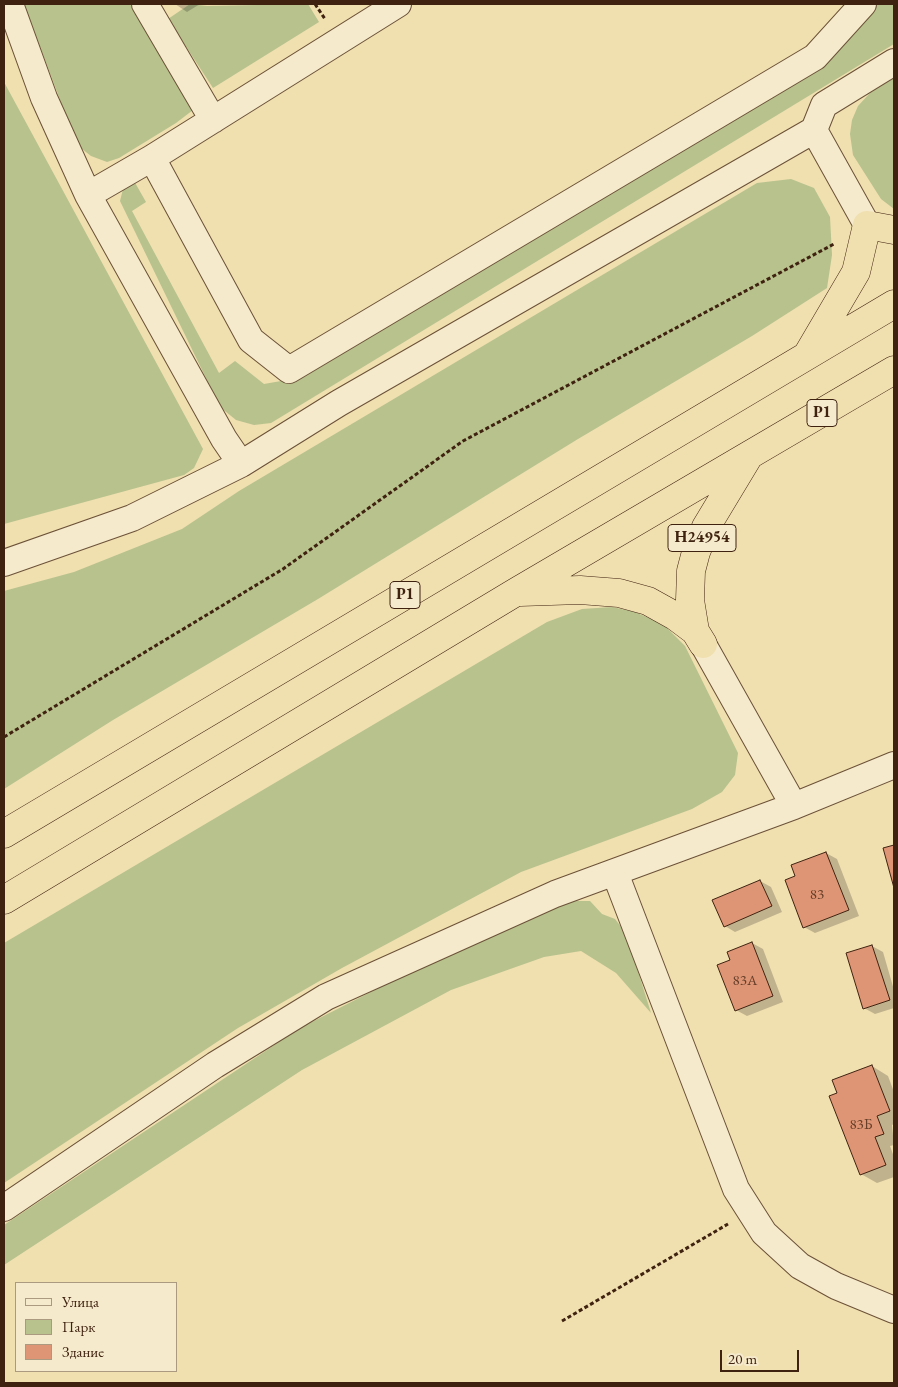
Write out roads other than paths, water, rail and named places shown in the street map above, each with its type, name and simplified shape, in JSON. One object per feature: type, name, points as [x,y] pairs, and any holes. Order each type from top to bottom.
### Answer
[{"type":"highway","points":[[807,356],[856,272],[867,225],[894,230]]},
{"type":"highway","name":"Р1","points":[[4,834],[894,304]]},
{"type":"highway","name":"Р1","points":[[4,900],[516,592],[894,370]]},
{"type":"highway","name":"Н24954","points":[[699,637],[690,600],[691,571],[696,552],[706,527],[749,456]]},
{"type":"highway","name":"Н24954","points":[[516,592],[580,590],[619,593],[648,602],[675,616],[699,637]]},
{"type":"street","points":[[10,4],[44,98],[88,195],[224,439],[241,464]]},
{"type":"street","points":[[145,4],[213,120]]},
{"type":"street","points":[[88,195],[152,158],[398,4]]},
{"type":"street","points":[[152,158],[251,340],[289,370],[815,57],[863,4]]},
{"type":"street","points":[[4,563],[132,518],[241,464],[339,403],[814,130],[824,105],[894,62]]},
{"type":"street","points":[[814,130],[867,225]]},
{"type":"street","name":"Н24954","points":[[699,637],[794,806]]},
{"type":"street","points":[[4,1208],[215,1065],[326,997],[556,894],[794,806],[894,766]]},
{"type":"street","points":[[615,873],[736,1189],[764,1234],[800,1266],[836,1286],[894,1310]]}]
